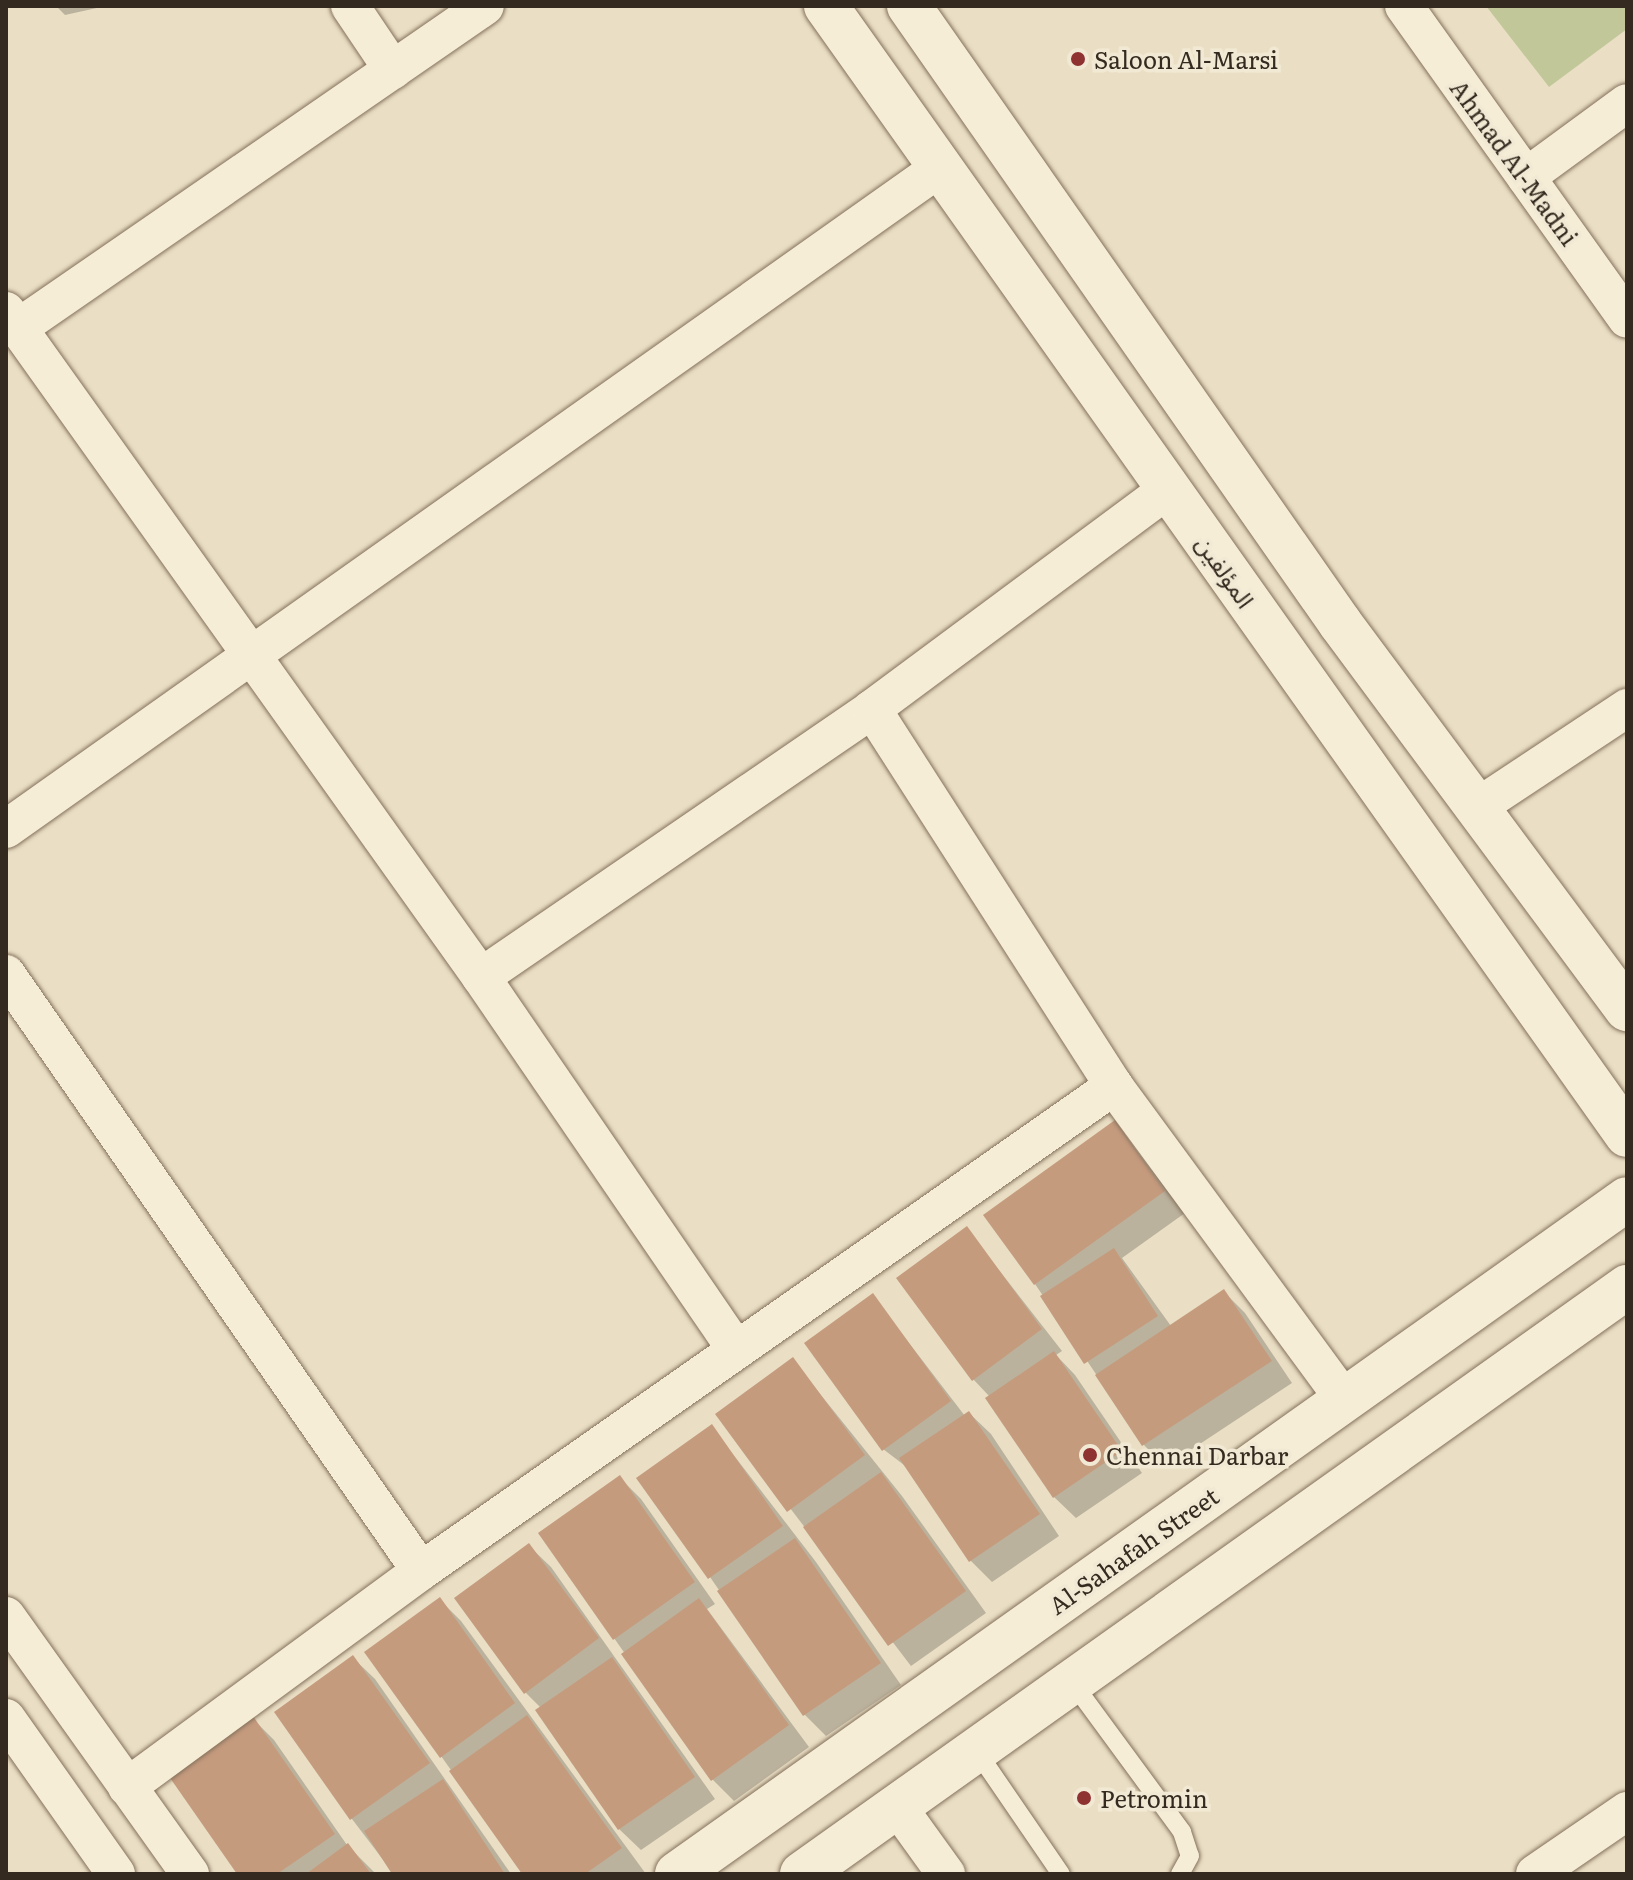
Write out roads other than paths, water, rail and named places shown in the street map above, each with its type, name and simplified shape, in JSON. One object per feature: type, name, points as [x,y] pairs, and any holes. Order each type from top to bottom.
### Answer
[{"type":"street","points":[[350,6],[393,70]]},
{"type":"street","points":[[485,6],[393,70],[12,320],[481,977],[736,1350]]},
{"type":"street","name":"المؤلفين","points":[[826,6],[1627,1135]]},
{"type":"street","points":[[909,6],[1340,623],[1627,1009]]},
{"type":"street","name":"Ahmad Al-Madni","points":[[1404,6],[1627,319]]},
{"type":"street","points":[[1526,177],[1627,103]]},
{"type":"street","points":[[6,829],[941,167]]},
{"type":"street","points":[[481,977],[872,709],[1168,489]]},
{"type":"street","points":[[1290,660],[1340,623]]},
{"type":"street","points":[[1479,806],[1627,708]]},
{"type":"street","points":[[872,709],[1114,1086],[1345,1400]]},
{"type":"street","points":[[6,974],[421,1571]]},
{"type":"street","points":[[127,1787],[421,1571],[1114,1086]]},
{"type":"street","name":"Al-Sahafah Street","points":[[677,1874],[1627,1199]]},
{"type":"street","points":[[802,1874],[1627,1287]]},
{"type":"street","points":[[6,1616],[190,1874]]},
{"type":"street","points":[[6,1718],[116,1874]]},
{"type":"street","points":[[897,1806],[946,1874]]},
{"type":"street","points":[[1552,1869],[1627,1811]]},
{"type":"lane","points":[[1072,1682],[1182,1832],[1190,1856],[1180,1874]]},
{"type":"lane","points":[[976,1750],[1061,1874]]},
{"type":"place","name":"Saloon Al-Marsi","points":[[1078,59]]},
{"type":"place","name":"Chennai Darbar","points":[[1090,1455]]},
{"type":"place","name":"Petromin","points":[[1084,1798]]}]
